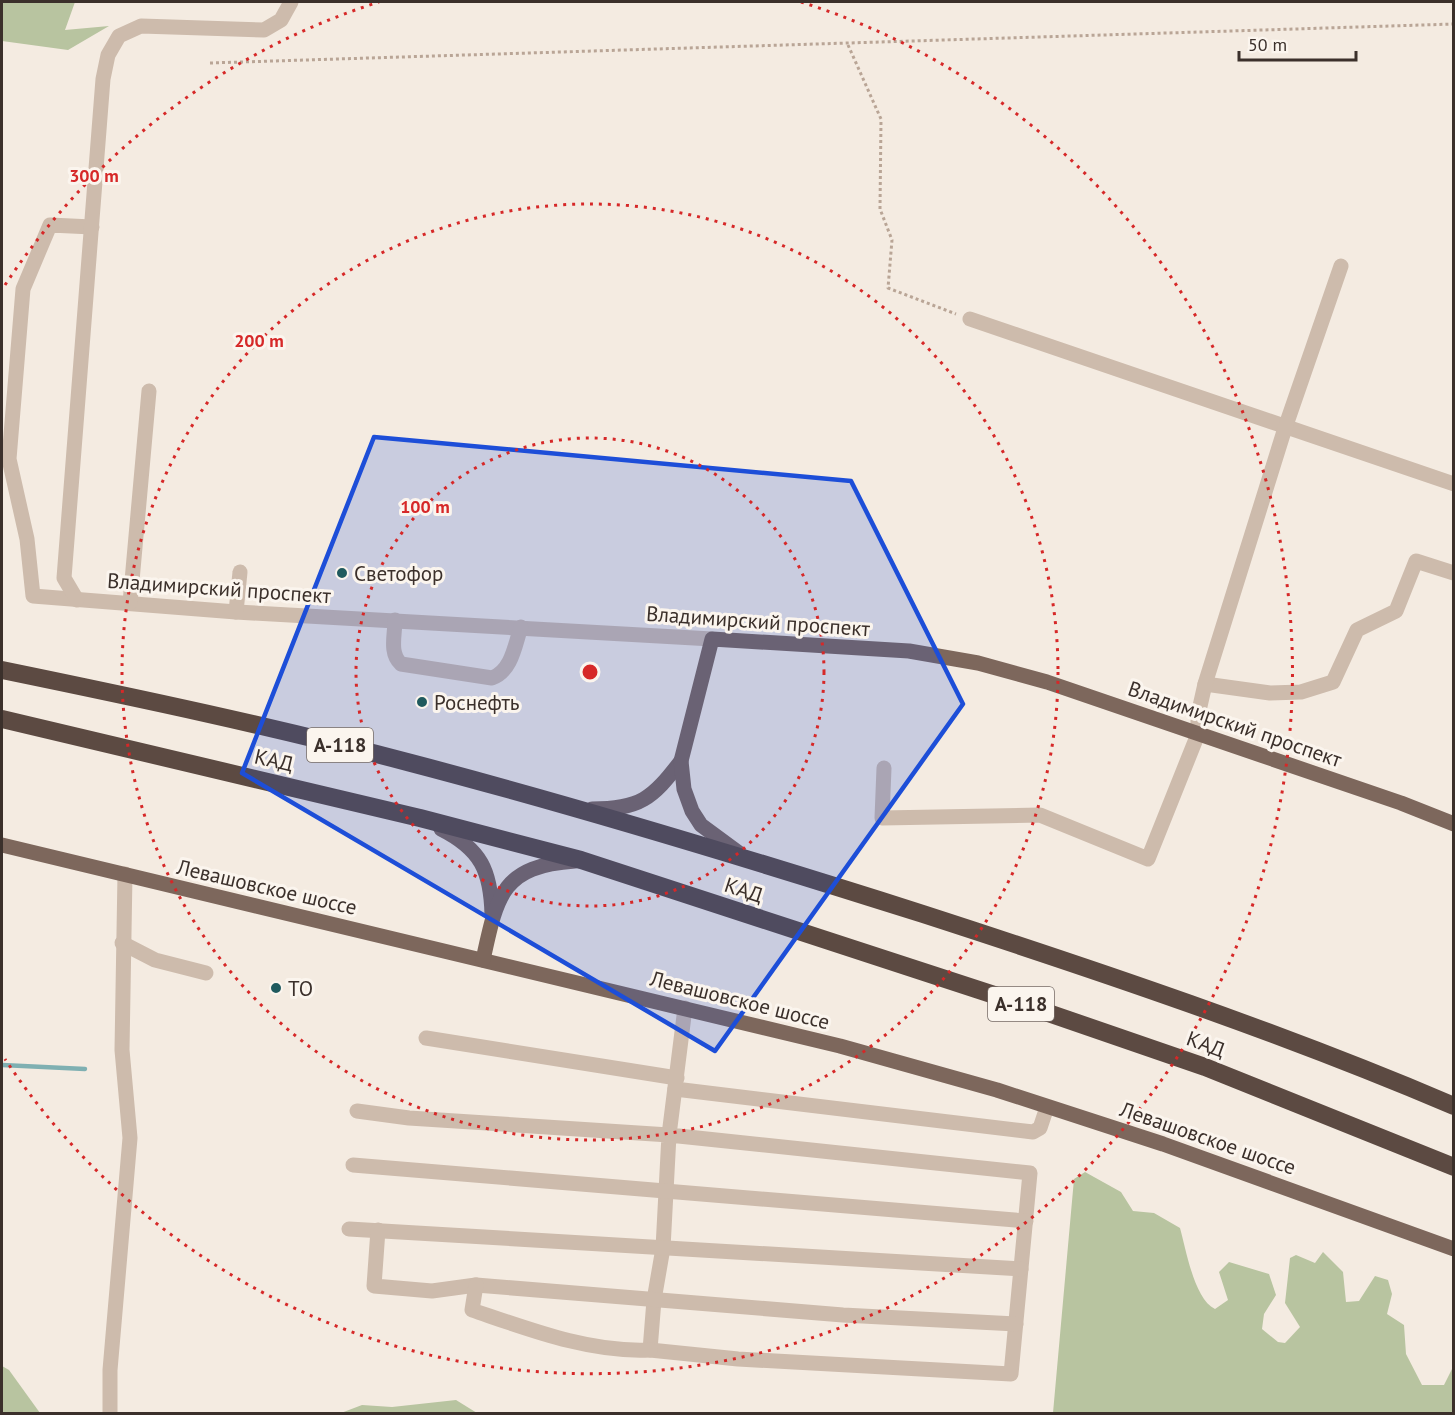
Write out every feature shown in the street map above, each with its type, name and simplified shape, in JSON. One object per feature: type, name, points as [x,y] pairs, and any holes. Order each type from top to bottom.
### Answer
[{"type":"highway","name":"КАД","points":[[2,670],[285,732],[580,808],[744,857],[1086,967],[1214,1011],[1454,1106]]},
{"type":"highway","name":"КАД","points":[[2,718],[420,818],[581,860],[1028,1006],[1194,1064],[1454,1167]]},
{"type":"main road","name":"Владимирский проспект","points":[[712,639],[909,651],[978,663],[1047,682],[1401,803],[1454,824]]},
{"type":"main road","points":[[712,639],[681,762],[684,789],[692,811],[701,825],[744,857]]},
{"type":"main road","points":[[580,808],[619,809],[635,805],[649,798],[663,785],[681,762]]},
{"type":"main road","points":[[420,818],[459,838],[482,863],[488,877],[492,921]]},
{"type":"main road","name":"Левашовское шоссе","points":[[2,845],[840,1046],[1047,1107],[1280,1185],[1454,1249]]},
{"type":"main road","points":[[483,960],[492,921],[502,896],[523,871],[536,865],[581,860]]},
{"type":"street","points":[[77,600],[64,578],[103,79],[108,56],[119,36],[141,26],[264,30],[281,20],[291,2]]},
{"type":"street","name":"Владимирский проспект","points":[[92,227],[50,225],[23,289],[9,459],[27,539],[33,596],[236,612],[712,639]]},
{"type":"street","points":[[884,768],[882,818],[1040,815],[1148,859],[1198,734],[1198,715],[1205,684],[1285,428],[1341,266]]},
{"type":"street","points":[[970,319],[1454,484]]},
{"type":"street","points":[[130,603],[149,391]]},
{"type":"street","points":[[1205,684],[1270,693],[1301,692],[1333,682],[1357,630],[1396,611],[1416,561],[1454,573]]},
{"type":"street","points":[[236,612],[240,572]]},
{"type":"street","points":[[395,620],[393,652],[395,659],[401,664],[492,678],[499,675],[508,664],[521,627]]},
{"type":"street","points":[[110,1413],[110,1370],[130,1138],[122,1050],[122,943],[125,874]]},
{"type":"street","points":[[122,943],[155,960],[206,973]]},
{"type":"street","points":[[650,1350],[654,1300],[663,1248],[669,1135],[685,1008]]},
{"type":"street","points":[[426,1038],[676,1084],[1033,1132],[1040,1128],[1047,1107]]},
{"type":"street","points":[[357,1111],[408,1118],[669,1135],[1030,1173],[1011,1374],[738,1359],[650,1350],[626,1352],[577,1342],[472,1310],[476,1285]]},
{"type":"street","points":[[353,1165],[665,1193],[1026,1221]]},
{"type":"street","points":[[349,1228],[1021,1269]]},
{"type":"street","points":[[378,1230],[374,1286],[432,1291],[476,1285],[654,1300],[1016,1324]]},
{"type":"path","points":[[210,63],[848,45],[1454,24]]},
{"type":"path","points":[[848,45],[881,119],[880,209],[892,240],[888,288],[970,319]]},
{"type":"highlighted area","points":[[374,437],[851,481],[963,704],[715,1051],[242,773]]},
{"type":"green space","points":[[2,2],[75,2],[65,30],[109,26],[68,50],[2,41]]},
{"type":"green space","points":[[1085,1172],[1121,1192],[1133,1211],[1154,1213],[1180,1228],[1196,1285],[1208,1304],[1215,1309],[1228,1300],[1219,1272],[1229,1262],[1269,1274],[1276,1295],[1264,1314],[1262,1329],[1278,1342],[1285,1343],[1300,1327],[1285,1303],[1290,1258],[1296,1255],[1315,1263],[1323,1252],[1343,1272],[1346,1302],[1359,1301],[1375,1276],[1388,1280],[1392,1294],[1387,1314],[1404,1325],[1406,1354],[1422,1385],[1444,1385],[1453,1367],[1453,1413],[1053,1413],[1074,1179]]},
{"type":"green space","points":[[2,1366],[9,1370],[40,1413],[2,1413]]},
{"type":"green space","points":[[456,1400],[477,1413],[341,1413],[362,1405],[392,1407]]},
{"type":"waterway","points":[[2,1065],[85,1069]]},
{"type":"place","name":"Светофор","points":[[342,573]]},
{"type":"place","name":"Роснефть","points":[[422,702]]},
{"type":"place","name":"ТО","points":[[276,988]]}]
